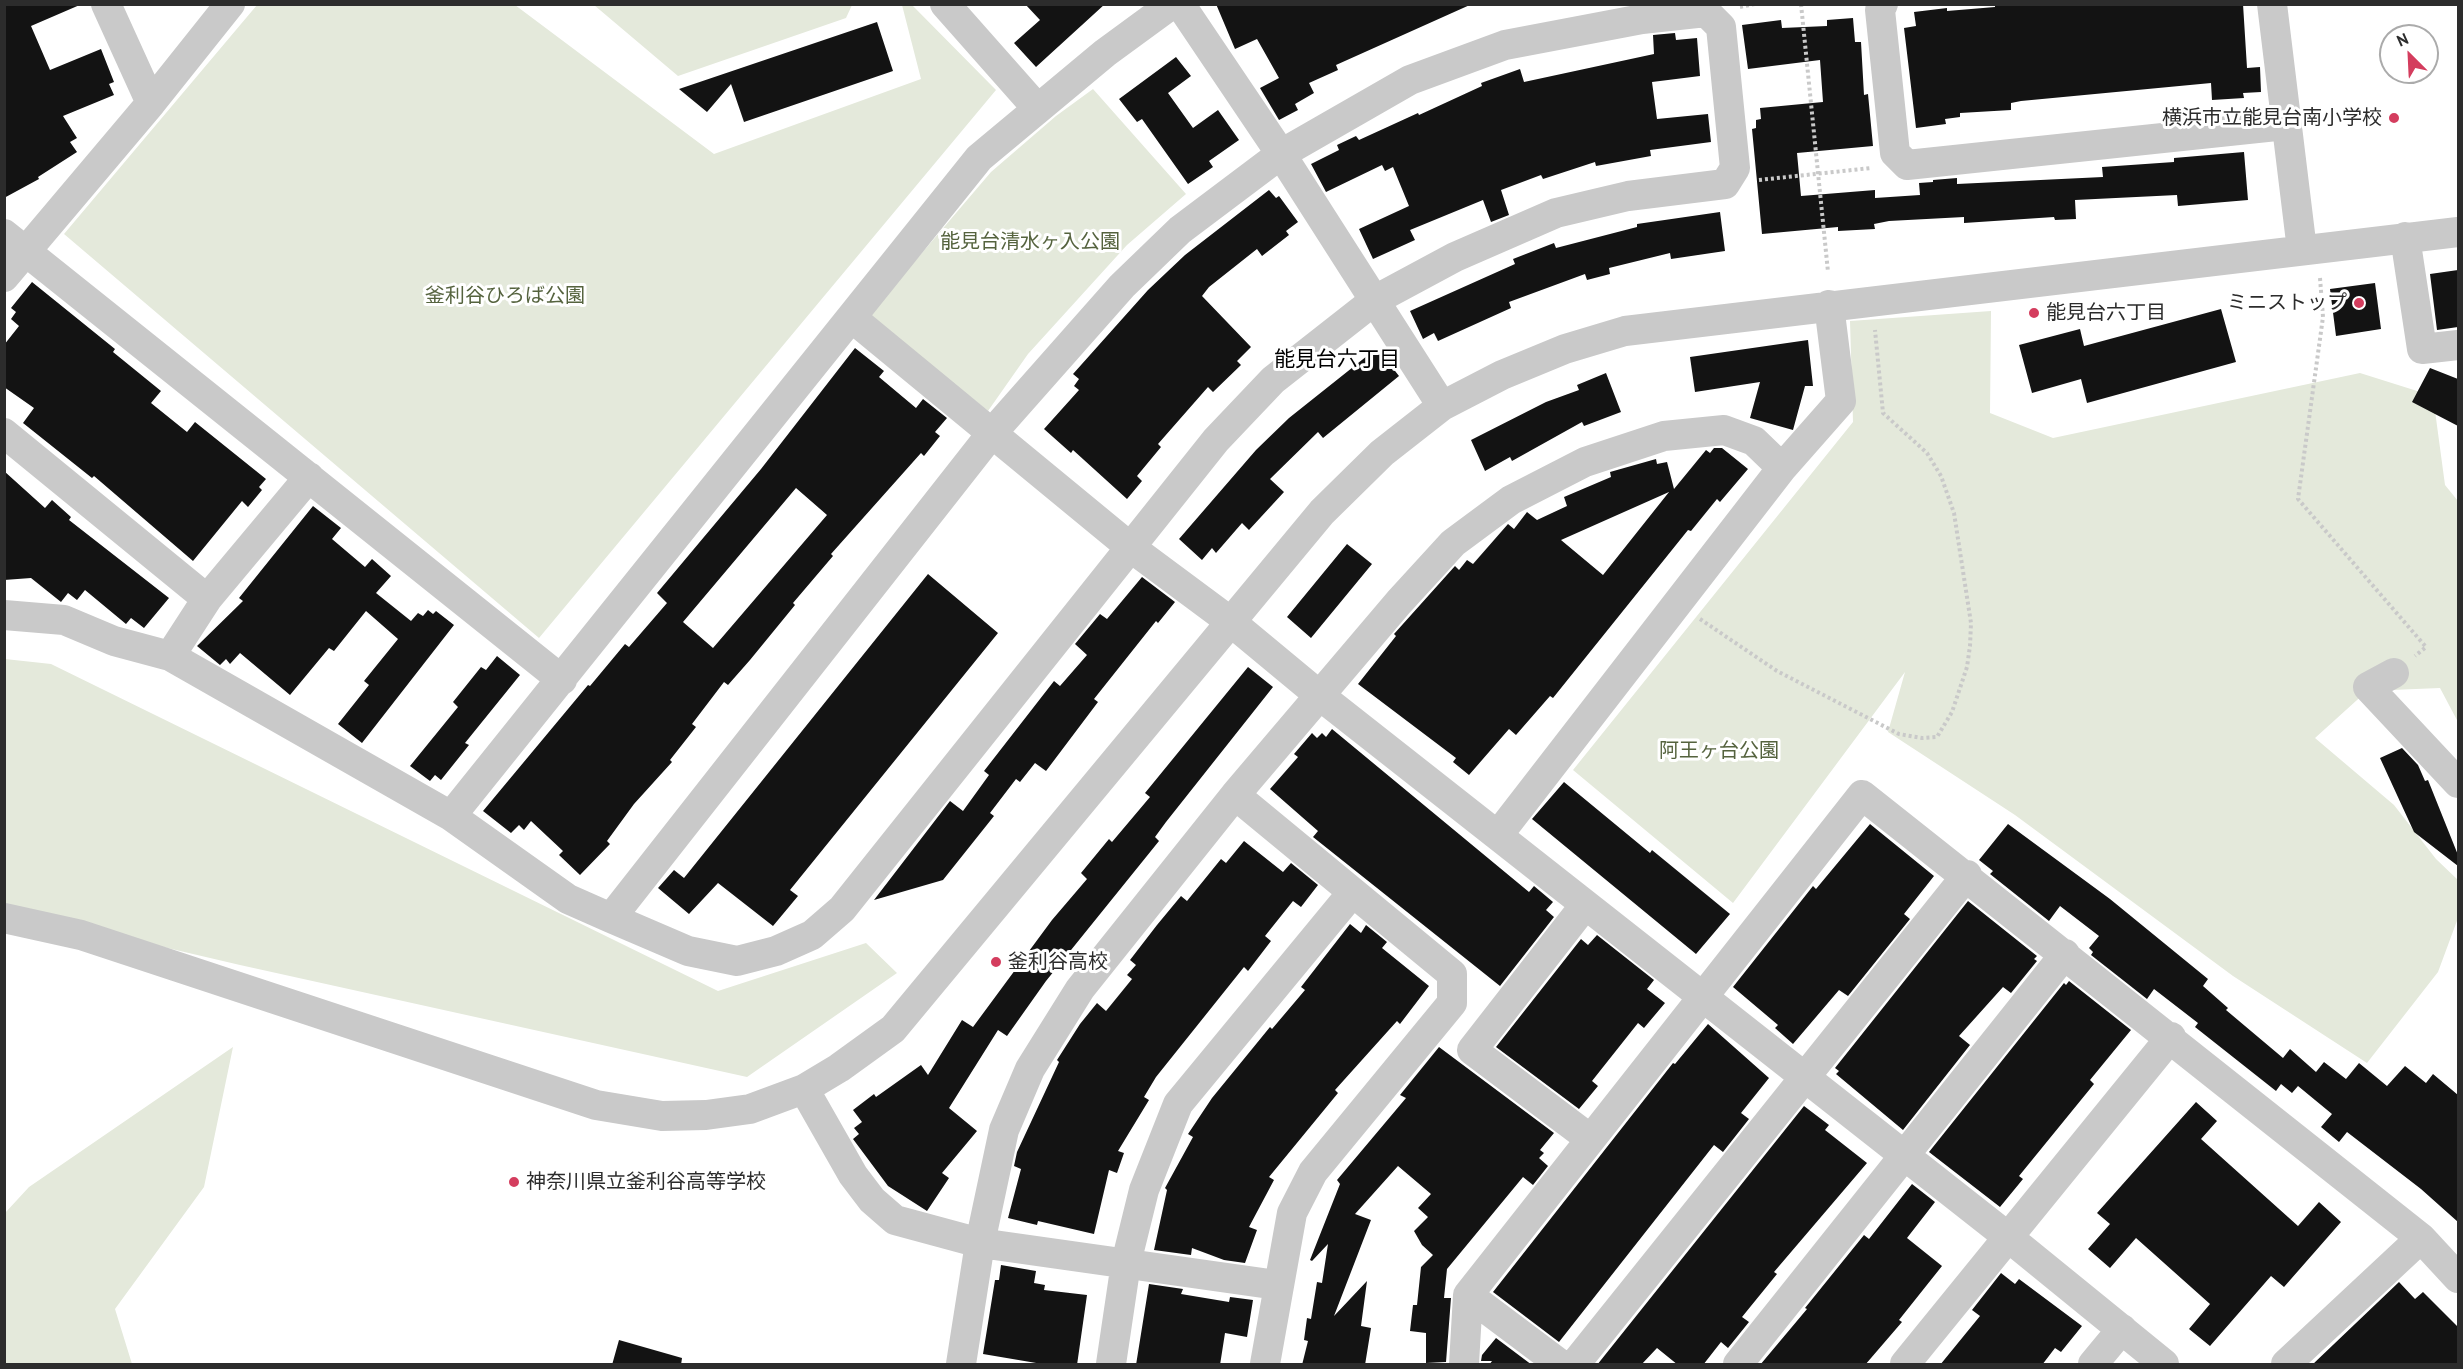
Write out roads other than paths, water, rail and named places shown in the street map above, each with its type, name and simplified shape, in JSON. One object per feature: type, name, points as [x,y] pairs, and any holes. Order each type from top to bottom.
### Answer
[{"type":"street","points":[[106,4],[151,103]]},
{"type":"street","points":[[4,277],[14,243],[151,103],[230,4]]},
{"type":"street","points":[[945,4],[1037,108]]},
{"type":"street","points":[[451,816],[979,158],[1105,53],[1172,4]]},
{"type":"street","points":[[1180,4],[1281,154],[1442,406]]},
{"type":"street","points":[[1883,4],[1880,10],[1895,153],[1907,165],[2286,125]]},
{"type":"street","points":[[2272,4],[2302,249]]},
{"type":"street","points":[[4,615],[64,620],[114,641],[170,656],[451,816],[568,899],[611,918],[688,951],[736,961],[776,951],[812,935],[842,909],[1216,440],[1273,380],[1375,300],[1455,257],[1556,213],[1628,195],[1725,184],[1735,168],[1721,27],[1706,12],[1642,19],[1505,45],[1410,80],[1281,154],[1180,230],[1122,286],[992,433],[611,918]]},
{"type":"street","points":[[4,918],[81,935],[596,1105],[662,1116],[706,1115],[750,1109],[804,1089],[839,1068],[893,1029],[1322,512],[1382,453],[1442,406],[1502,375],[1565,349],[1625,331],[2458,231]]},
{"type":"street","points":[[2404,237],[2422,349],[2458,345]]},
{"type":"street","points":[[14,243],[562,680]]},
{"type":"street","points":[[1498,835],[1782,468],[1841,401],[1829,305]]},
{"type":"street","points":[[852,318],[1130,547],[1231,622],[1319,695],[1584,905],[2008,1237],[2164,1365]]},
{"type":"street","points":[[961,1365],[980,1243],[1004,1130],[1030,1069],[1080,989],[1236,795],[1319,695],[1453,543],[1511,500],[1585,462],[1664,436],[1724,430],[1754,441],[1782,468]]},
{"type":"street","points":[[4,433],[207,599]]},
{"type":"street","points":[[170,656],[207,599],[309,477]]},
{"type":"street","points":[[2394,673],[2368,687],[2458,783]]},
{"type":"street","points":[[1236,795],[1452,974],[1452,1003],[1313,1172],[1292,1213],[1277,1285],[1266,1365]]},
{"type":"street","points":[[1464,1365],[1468,1295],[1589,1138],[1703,998],[1862,795],[1967,875],[2421,1238],[2458,1278]]},
{"type":"street","points":[[1575,1365],[1967,875]]},
{"type":"street","points":[[1111,1365],[1126,1263],[1144,1190],[1178,1104],[1352,893]]},
{"type":"street","points":[[1584,905],[1472,1050],[1589,1138]]},
{"type":"street","points":[[1738,1365],[2066,954]]},
{"type":"street","points":[[1905,1365],[2171,1037]]},
{"type":"street","points":[[804,1089],[853,1175],[872,1200],[895,1220],[980,1243],[1277,1285]]},
{"type":"street","points":[[2289,1363],[2421,1238]]},
{"type":"street","points":[[1468,1295],[1560,1365]]},
{"type":"street","points":[[2093,1365],[2121,1329]]},
{"type":"place","name":"横浜市立能見台南小学校","points":[[2394,118]]},
{"type":"place","name":"ミニストップ","points":[[2359,303]]},
{"type":"place","name":"能見台六丁目","points":[[2034,313]]},
{"type":"place","name":"釜利谷高校","points":[[996,962]]},
{"type":"place","name":"神奈川県立釜利谷高等学校","points":[[514,1182]]},
{"type":"district","name":"能見台六丁目","points":[[1337,360]]},
{"type":"park label","name":"能見台清水ヶ入公園","points":[[1030,242]]},
{"type":"park label","name":"釜利谷ひろば公園","points":[[505,296]]},
{"type":"park label","name":"阿王ヶ台公園","points":[[1719,751]]}]
